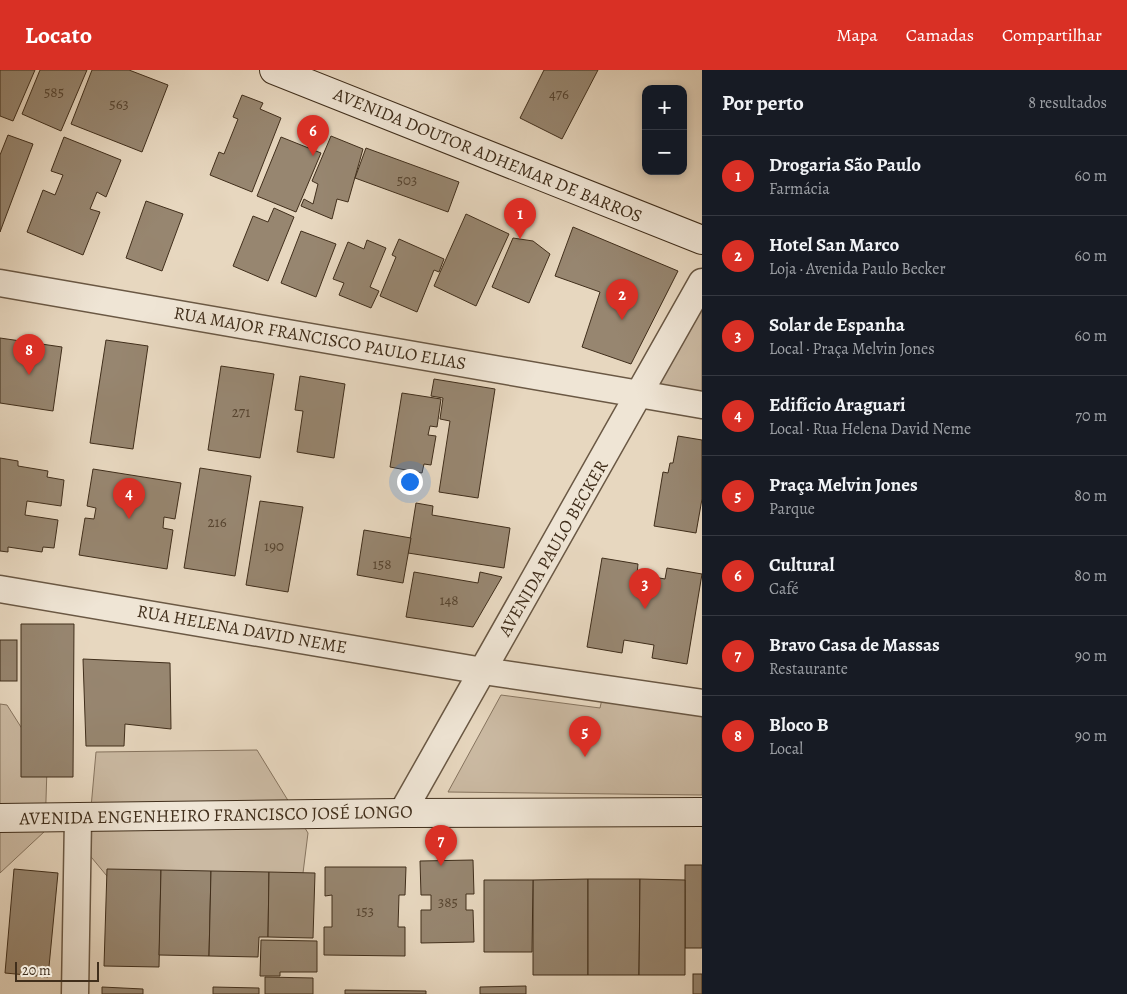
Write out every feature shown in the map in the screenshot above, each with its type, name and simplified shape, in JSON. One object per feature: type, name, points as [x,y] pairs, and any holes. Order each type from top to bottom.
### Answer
[{"type":"street","name":"AVENIDA DOUTOR ADHEMAR DE BARROS","points":[[274,70],[702,240]]},
{"type":"street","name":"AVENIDA PAULO BECKER","points":[[402,812],[702,282]]},
{"type":"street","name":"RUA MAJOR FRANCISCO PAULO ELIAS","points":[[0,283],[702,405]]},
{"type":"street","name":"RUA HELENA DAVID NEME","points":[[0,589],[483,671],[702,703]]},
{"type":"street","name":"AVENIDA ENGENHEIRO FRANCISCO JOSÉ LONGO","points":[[0,818],[402,812],[702,812]]},
{"type":"street","points":[[75,994],[78,818]]},
{"type":"shaded area","points":[[702,308],[702,392],[659,385]]},
{"type":"shaded area","points":[[501,695],[600,708],[602,699],[702,713],[702,795],[448,792]]},
{"type":"shaded area","points":[[0,704],[7,705],[47,768],[45,831],[0,873]]},
{"type":"shaded area","points":[[257,750],[308,833],[302,881],[121,893],[87,852],[96,752]]},
{"type":"building","points":[[0,70],[35,70],[13,121],[0,116]]},
{"type":"building","points":[[40,70],[87,70],[61,131],[22,114]]},
{"type":"building","points":[[92,70],[129,70],[168,85],[142,152],[71,124]]},
{"type":"building","points":[[544,70],[598,70],[562,139],[520,118]]},
{"type":"building","points":[[242,95],[263,103],[260,109],[281,118],[252,192],[210,175],[219,152],[224,154],[238,119],[233,117]]},
{"type":"building","points":[[8,135],[33,144],[0,232],[0,155]]},
{"type":"building","points":[[331,136],[363,149],[348,202],[337,199],[332,219],[301,206],[304,199],[313,204],[318,184],[312,181]]},
{"type":"building","points":[[64,137],[121,160],[106,197],[97,192],[90,209],[100,212],[83,255],[27,232],[43,190],[55,195],[63,175],[51,171]]},
{"type":"building","points":[[281,137],[321,153],[296,212],[257,196]]},
{"type":"building","points":[[366,148],[459,182],[448,212],[355,178]]},
{"type":"building","points":[[146,201],[183,214],[162,271],[126,258]]},
{"type":"building","points":[[274,208],[294,217],[268,281],[233,266],[253,216],[268,222]]},
{"type":"building","points":[[466,214],[509,234],[476,306],[434,286]]},
{"type":"building","points":[[573,227],[678,271],[631,364],[582,347],[600,292],[555,276]]},
{"type":"building","points":[[301,231],[336,244],[316,297],[281,283]]},
{"type":"building","points":[[513,238],[533,241],[550,254],[529,303],[492,287]]},
{"type":"building","points":[[399,239],[444,259],[439,272],[434,270],[417,312],[380,296],[396,257],[392,255]]},
{"type":"building","points":[[367,240],[386,248],[370,287],[379,291],[371,308],[339,295],[344,283],[333,279],[348,242],[364,249]]},
{"type":"building","points":[[0,338],[62,347],[53,411],[0,403]]},
{"type":"building","points":[[106,340],[148,346],[133,449],[90,443]]},
{"type":"building","points":[[221,366],[274,374],[260,458],[208,450]]},
{"type":"building","points":[[300,376],[345,384],[334,458],[297,452],[303,411],[295,410]]},
{"type":"building","points":[[434,379],[495,389],[478,498],[439,492],[450,421],[440,419],[443,398],[431,396]]},
{"type":"building","points":[[402,393],[441,399],[437,427],[430,426],[428,435],[436,436],[431,465],[424,464],[422,473],[390,467]]},
{"type":"building","points":[[678,436],[702,440],[702,499],[696,533],[654,526],[663,472],[668,473],[670,463],[673,463]]},
{"type":"building","points":[[0,458],[18,461],[18,466],[48,471],[47,477],[64,480],[61,506],[27,501],[25,515],[58,520],[54,548],[43,547],[42,552],[8,547],[8,552],[0,551]]},
{"type":"building","points":[[200,468],[251,476],[235,576],[184,568]]},
{"type":"building","points":[[93,469],[181,483],[175,519],[164,517],[163,528],[173,530],[167,569],[79,555],[85,518],[94,519],[96,508],[87,506]]},
{"type":"building","points":[[260,501],[303,507],[288,592],[246,585]]},
{"type":"building","points":[[416,503],[433,506],[432,515],[510,528],[504,568],[408,553]]},
{"type":"building","points":[[364,530],[411,538],[403,583],[357,575]]},
{"type":"building","points":[[602,558],[638,564],[637,574],[665,579],[667,568],[702,574],[687,664],[652,658],[654,645],[624,640],[622,653],[587,647]]},
{"type":"building","points":[[414,572],[478,583],[480,572],[502,577],[473,627],[406,617]]},
{"type":"building","points":[[21,624],[74,624],[73,777],[21,777]]},
{"type":"building","points":[[0,640],[17,640],[17,681],[0,681]]},
{"type":"building","points":[[83,659],[170,663],[171,729],[125,724],[124,746],[86,746]]},
{"type":"building","points":[[473,860],[474,894],[466,894],[466,910],[473,910],[474,942],[421,943],[421,910],[431,910],[431,895],[421,895],[420,861]]},
{"type":"building","points":[[685,865],[702,865],[702,948],[685,948]]},
{"type":"building","points":[[325,867],[406,867],[405,895],[399,895],[398,927],[405,927],[405,956],[324,955],[324,927],[332,927],[332,895],[325,896]]},
{"type":"building","points":[[14,869],[58,873],[48,977],[5,973]]},
{"type":"building","points":[[107,869],[161,870],[159,967],[104,966]]},
{"type":"building","points":[[161,870],[211,871],[209,956],[159,955]]},
{"type":"building","points":[[211,871],[269,872],[268,937],[259,937],[258,957],[209,956]]},
{"type":"building","points":[[269,872],[315,873],[313,938],[268,937]]},
{"type":"building","points":[[588,879],[588,975],[533,975],[533,880]]},
{"type":"building","points":[[588,879],[640,879],[639,975],[588,975]]},
{"type":"building","points":[[640,879],[685,880],[685,975],[639,975]]},
{"type":"building","points":[[484,880],[533,880],[532,952],[484,952]]},
{"type":"building","points":[[261,940],[317,941],[317,972],[280,972],[280,976],[260,976]]},
{"type":"building","points":[[693,974],[702,974],[702,994],[693,994]]},
{"type":"building","points":[[265,977],[313,978],[313,994],[265,994]]},
{"type":"building","points":[[526,986],[526,994],[480,994],[480,987]]},
{"type":"building","points":[[102,987],[143,989],[143,994],[102,994]]},
{"type":"building","points":[[213,987],[259,988],[259,994],[213,994]]},
{"type":"building","points":[[345,990],[426,991],[426,994],[345,994]]},
{"type":"place","name":"Cultural","points":[[313,156]]},
{"type":"place","name":"Drogaria São Paulo","points":[[520,239]]},
{"type":"place","name":"Hotel San Marco","points":[[622,320]]},
{"type":"place","name":"Bloco B","points":[[29,375]]},
{"type":"place","name":"Edifício Araguari","points":[[129,519]]},
{"type":"place","name":"Solar de Espanha","points":[[645,609]]},
{"type":"place","name":"Praça Melvin Jones","points":[[585,757]]},
{"type":"place","name":"Bravo Casa de Massas","points":[[441,866]]}]
